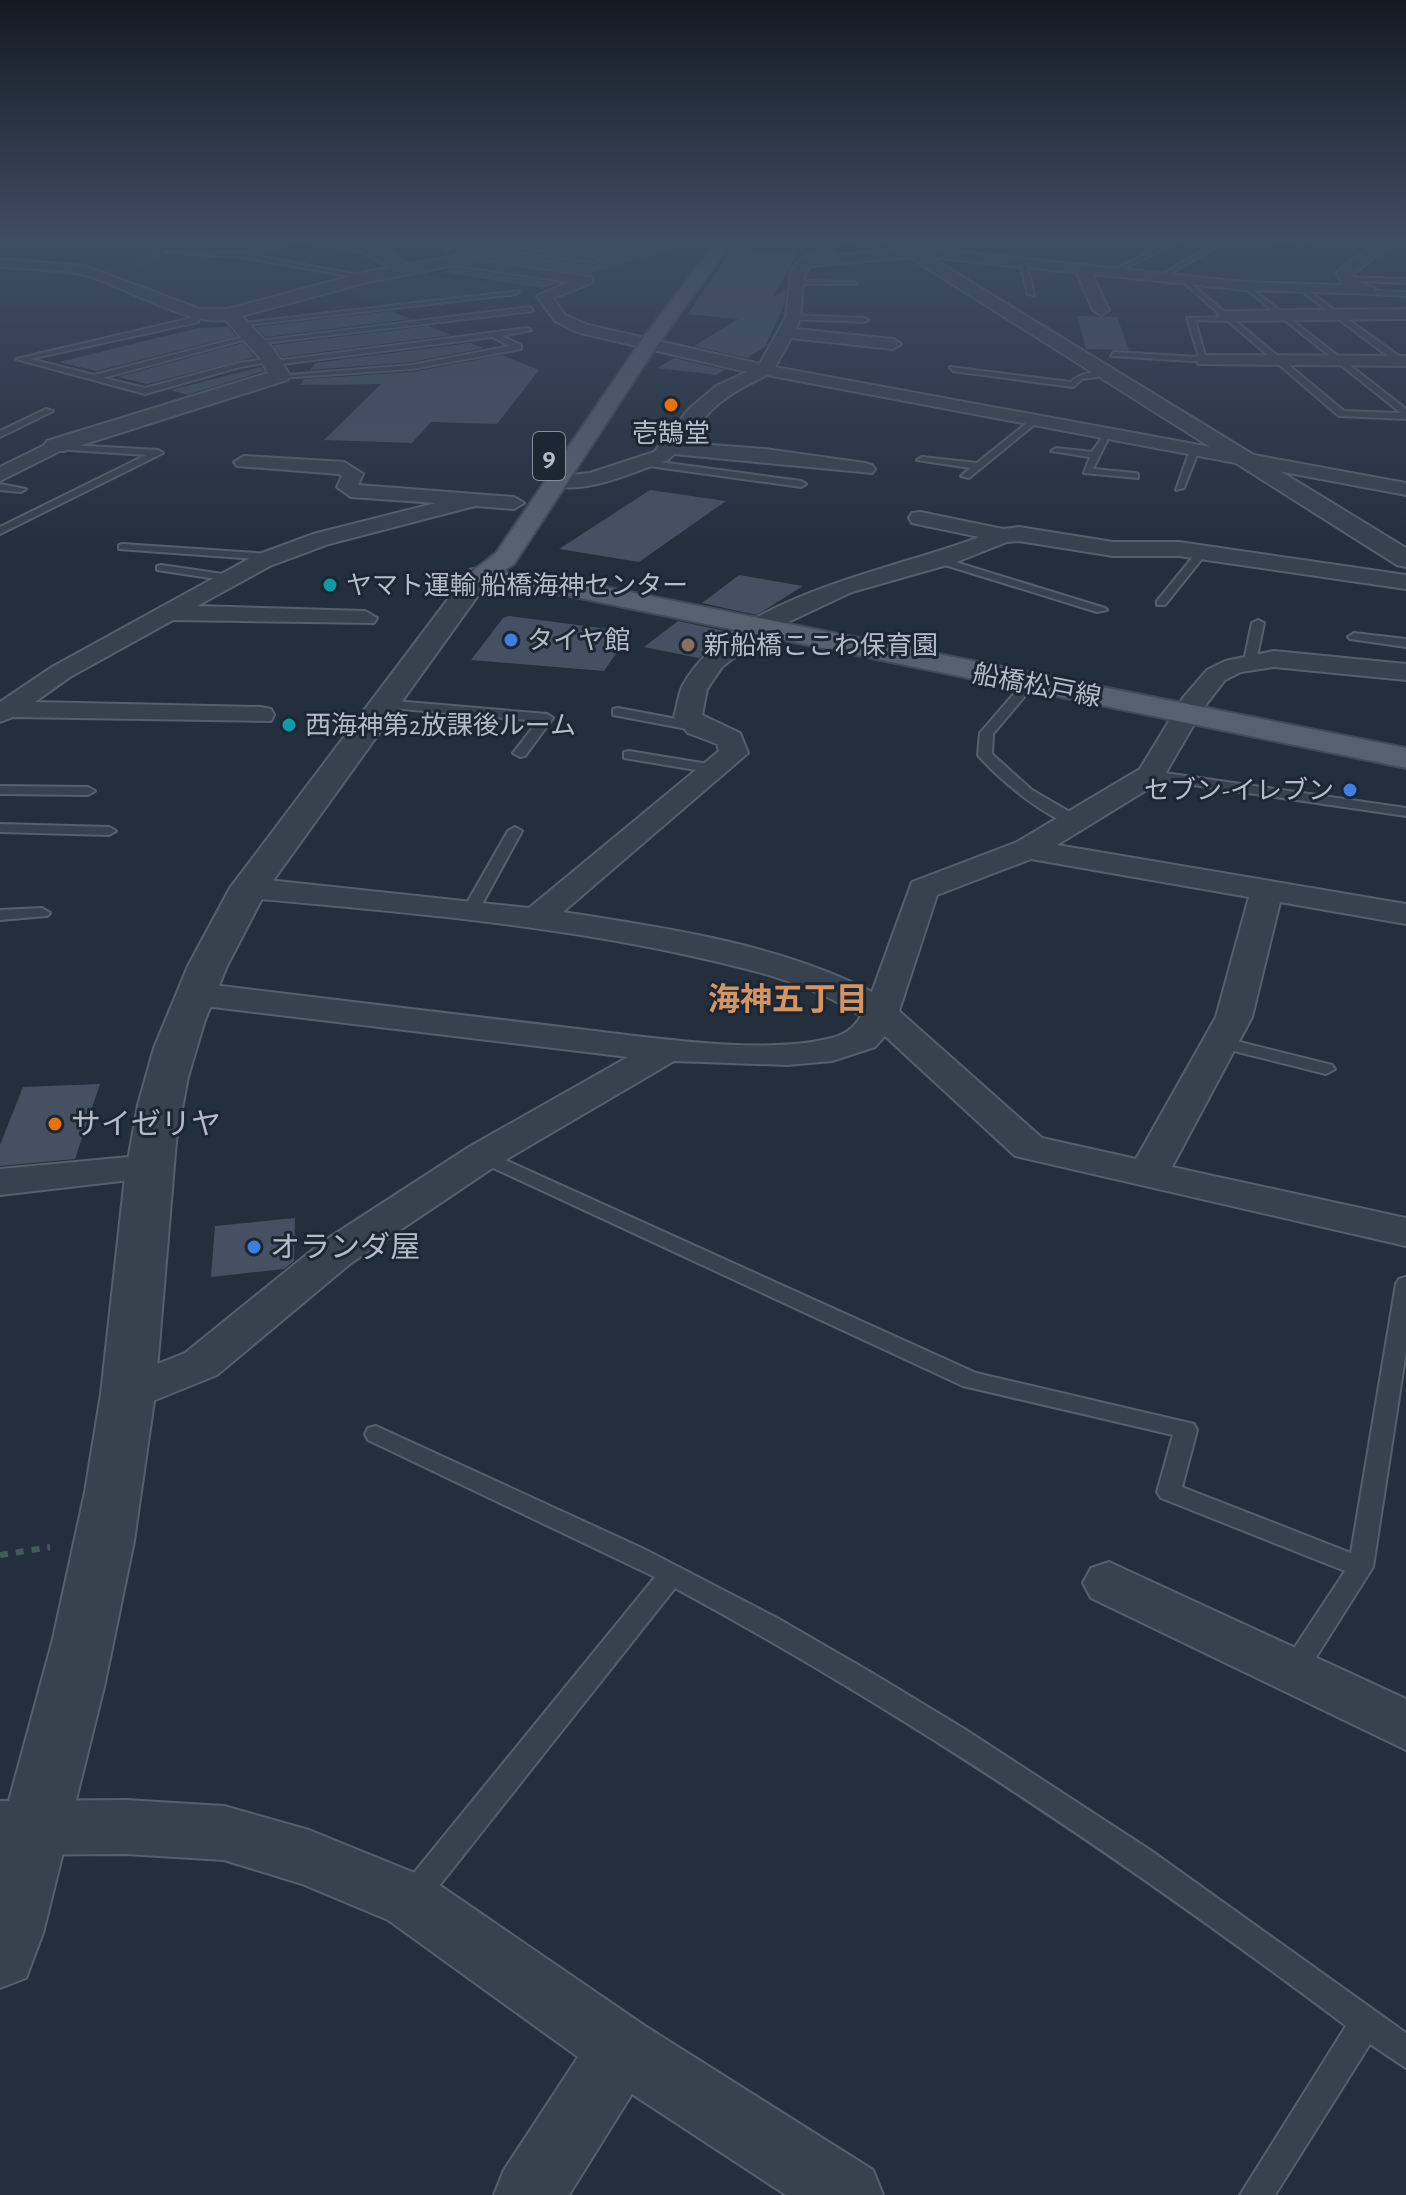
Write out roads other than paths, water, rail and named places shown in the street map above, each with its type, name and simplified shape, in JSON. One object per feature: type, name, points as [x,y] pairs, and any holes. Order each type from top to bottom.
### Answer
[{"type":"main road","name":"9","points":[[481,561],[505,558],[642,340]]},
{"type":"main road","name":"9","points":[[499,524],[642,340]]},
{"type":"main road","name":"船橋松戸線","points":[[481,561],[570,588],[756,628],[1406,758]]},
{"type":"street","points":[[0,475],[55,446],[275,367],[252,339]]},
{"type":"street","points":[[639,339],[706,359],[1193,452],[1406,489]]},
{"type":"street","points":[[556,481],[592,479],[645,463],[671,448],[695,413],[722,390],[765,370],[779,339]]},
{"type":"street","points":[[851,339],[893,344]]},
{"type":"street","points":[[1054,339],[1406,559]]},
{"type":"street","points":[[1204,360],[1282,363],[1403,361]]},
{"type":"street","points":[[0,437],[55,446]]},
{"type":"street","points":[[671,448],[765,455],[865,469]]},
{"type":"street","points":[[244,462],[344,468],[353,474],[347,487],[351,491],[514,503]]},
{"type":"street","points":[[4,712],[61,672],[270,557],[321,539],[471,501]]},
{"type":"street","points":[[920,518],[1003,536]]},
{"type":"street","points":[[538,917],[734,753],[730,739],[698,727],[688,717],[694,689],[713,662],[756,628],[844,587],[943,559],[1003,536],[1019,534],[1113,549],[1159,548],[1406,582]]},
{"type":"street","points":[[916,547],[943,559]]},
{"type":"street","points":[[0,1953],[18,1828],[86,1629],[106,1539],[128,1394],[150,1167],[160,1103],[196,994],[223,931],[249,888],[383,704],[481,561]]},
{"type":"street","points":[[172,613],[365,618]]},
{"type":"street","points":[[196,994],[667,1050],[763,1054],[821,1052],[862,1039],[882,1014],[923,889],[1028,849],[1151,775],[1185,714],[1216,675],[1250,661],[1274,659],[1406,672]]},
{"type":"street","points":[[4,712],[261,715]]},
{"type":"street","points":[[1028,849],[1406,914]]},
{"type":"street","points":[[249,888],[538,917],[681,943],[817,977],[855,995],[882,1014],[1029,1147],[1406,1232]]},
{"type":"street","points":[[1148,1174],[1234,1017],[1267,890]]},
{"type":"street","points":[[128,1394],[201,1364],[336,1253],[483,1156],[667,1050]]},
{"type":"street","points":[[0,1182],[150,1167]]},
{"type":"street","points":[[1109,1583],[1406,1726]]},
{"type":"street","points":[[18,1828],[126,1827],[224,1833],[309,1858],[410,1900],[622,2049],[848,2195]]},
{"type":"street","points":[[529,2195],[622,2049]]},
{"type":"lane","points":[[116,339],[20,359],[145,391],[239,365],[412,367],[518,347],[503,339]]},
{"type":"lane","points":[[95,377],[211,339]]},
{"type":"lane","points":[[275,367],[464,339]]},
{"type":"lane","points":[[1114,354],[1204,360],[1198,339]]},
{"type":"lane","points":[[1254,339],[1342,414],[1406,415]]},
{"type":"lane","points":[[1315,339],[1406,415]]},
{"type":"lane","points":[[1373,339],[1403,361]]},
{"type":"lane","points":[[953,369],[1073,385],[1080,377],[1108,375]]},
{"type":"lane","points":[[0,437],[49,411]]},
{"type":"lane","points":[[966,476],[1036,420]]},
{"type":"lane","points":[[1106,435],[1087,471],[1135,476]]},
{"type":"lane","points":[[0,531],[158,453],[55,446]]},
{"type":"lane","points":[[1056,451],[1095,455]]},
{"type":"lane","points":[[1179,488],[1193,452]]},
{"type":"lane","points":[[922,460],[979,466]]},
{"type":"lane","points":[[645,463],[801,484]]},
{"type":"lane","points":[[0,487],[21,489]]},
{"type":"lane","points":[[123,547],[270,557]]},
{"type":"lane","points":[[1161,603],[1200,555]]},
{"type":"lane","points":[[943,559],[1101,610]]},
{"type":"lane","points":[[161,568],[230,578]]},
{"type":"lane","points":[[1250,661],[1258,623]]},
{"type":"lane","points":[[1354,637],[1406,643]]},
{"type":"lane","points":[[1029,684],[987,733],[985,755],[1012,783],[1075,821]]},
{"type":"lane","points":[[383,704],[547,718],[520,753]]},
{"type":"lane","points":[[618,712],[698,727]]},
{"type":"lane","points":[[629,755],[714,769]]},
{"type":"lane","points":[[1151,775],[1406,812]]},
{"type":"lane","points":[[0,790],[88,791]]},
{"type":"lane","points":[[0,828],[109,831]]},
{"type":"lane","points":[[472,908],[515,831]]},
{"type":"lane","points":[[0,915],[42,913]]},
{"type":"lane","points":[[1220,1042],[1326,1069]]},
{"type":"lane","points":[[483,1156],[971,1380],[1186,1430],[1169,1492],[1361,1567]]},
{"type":"lane","points":[[1292,1673],[1361,1567],[1406,1284]]},
{"type":"lane","points":[[376,1434],[672,1574],[865,1682],[1130,1850],[1406,2052]]},
{"type":"lane","points":[[410,1900],[672,1574]]},
{"type":"lane","points":[[1256,2195],[1366,2022]]},
{"type":"place","name":"壱鵠堂","points":[[671,405]]},
{"type":"place","name":"ヤマト運輸 船橋海神センター","points":[[330,585]]},
{"type":"place","name":"タイヤ館","points":[[511,640]]},
{"type":"place","name":"新船橋ここわ保育園","points":[[688,645]]},
{"type":"place","name":"西海神第2放課後ルーム","points":[[289,725]]},
{"type":"place","name":"セブン-イレブン","points":[[1350,790]]},
{"type":"place","name":"サイゼリヤ","points":[[55,1124]]},
{"type":"place","name":"オランダ屋","points":[[254,1247]]},
{"type":"district","name":"海神五丁目","points":[[788,999]]}]
